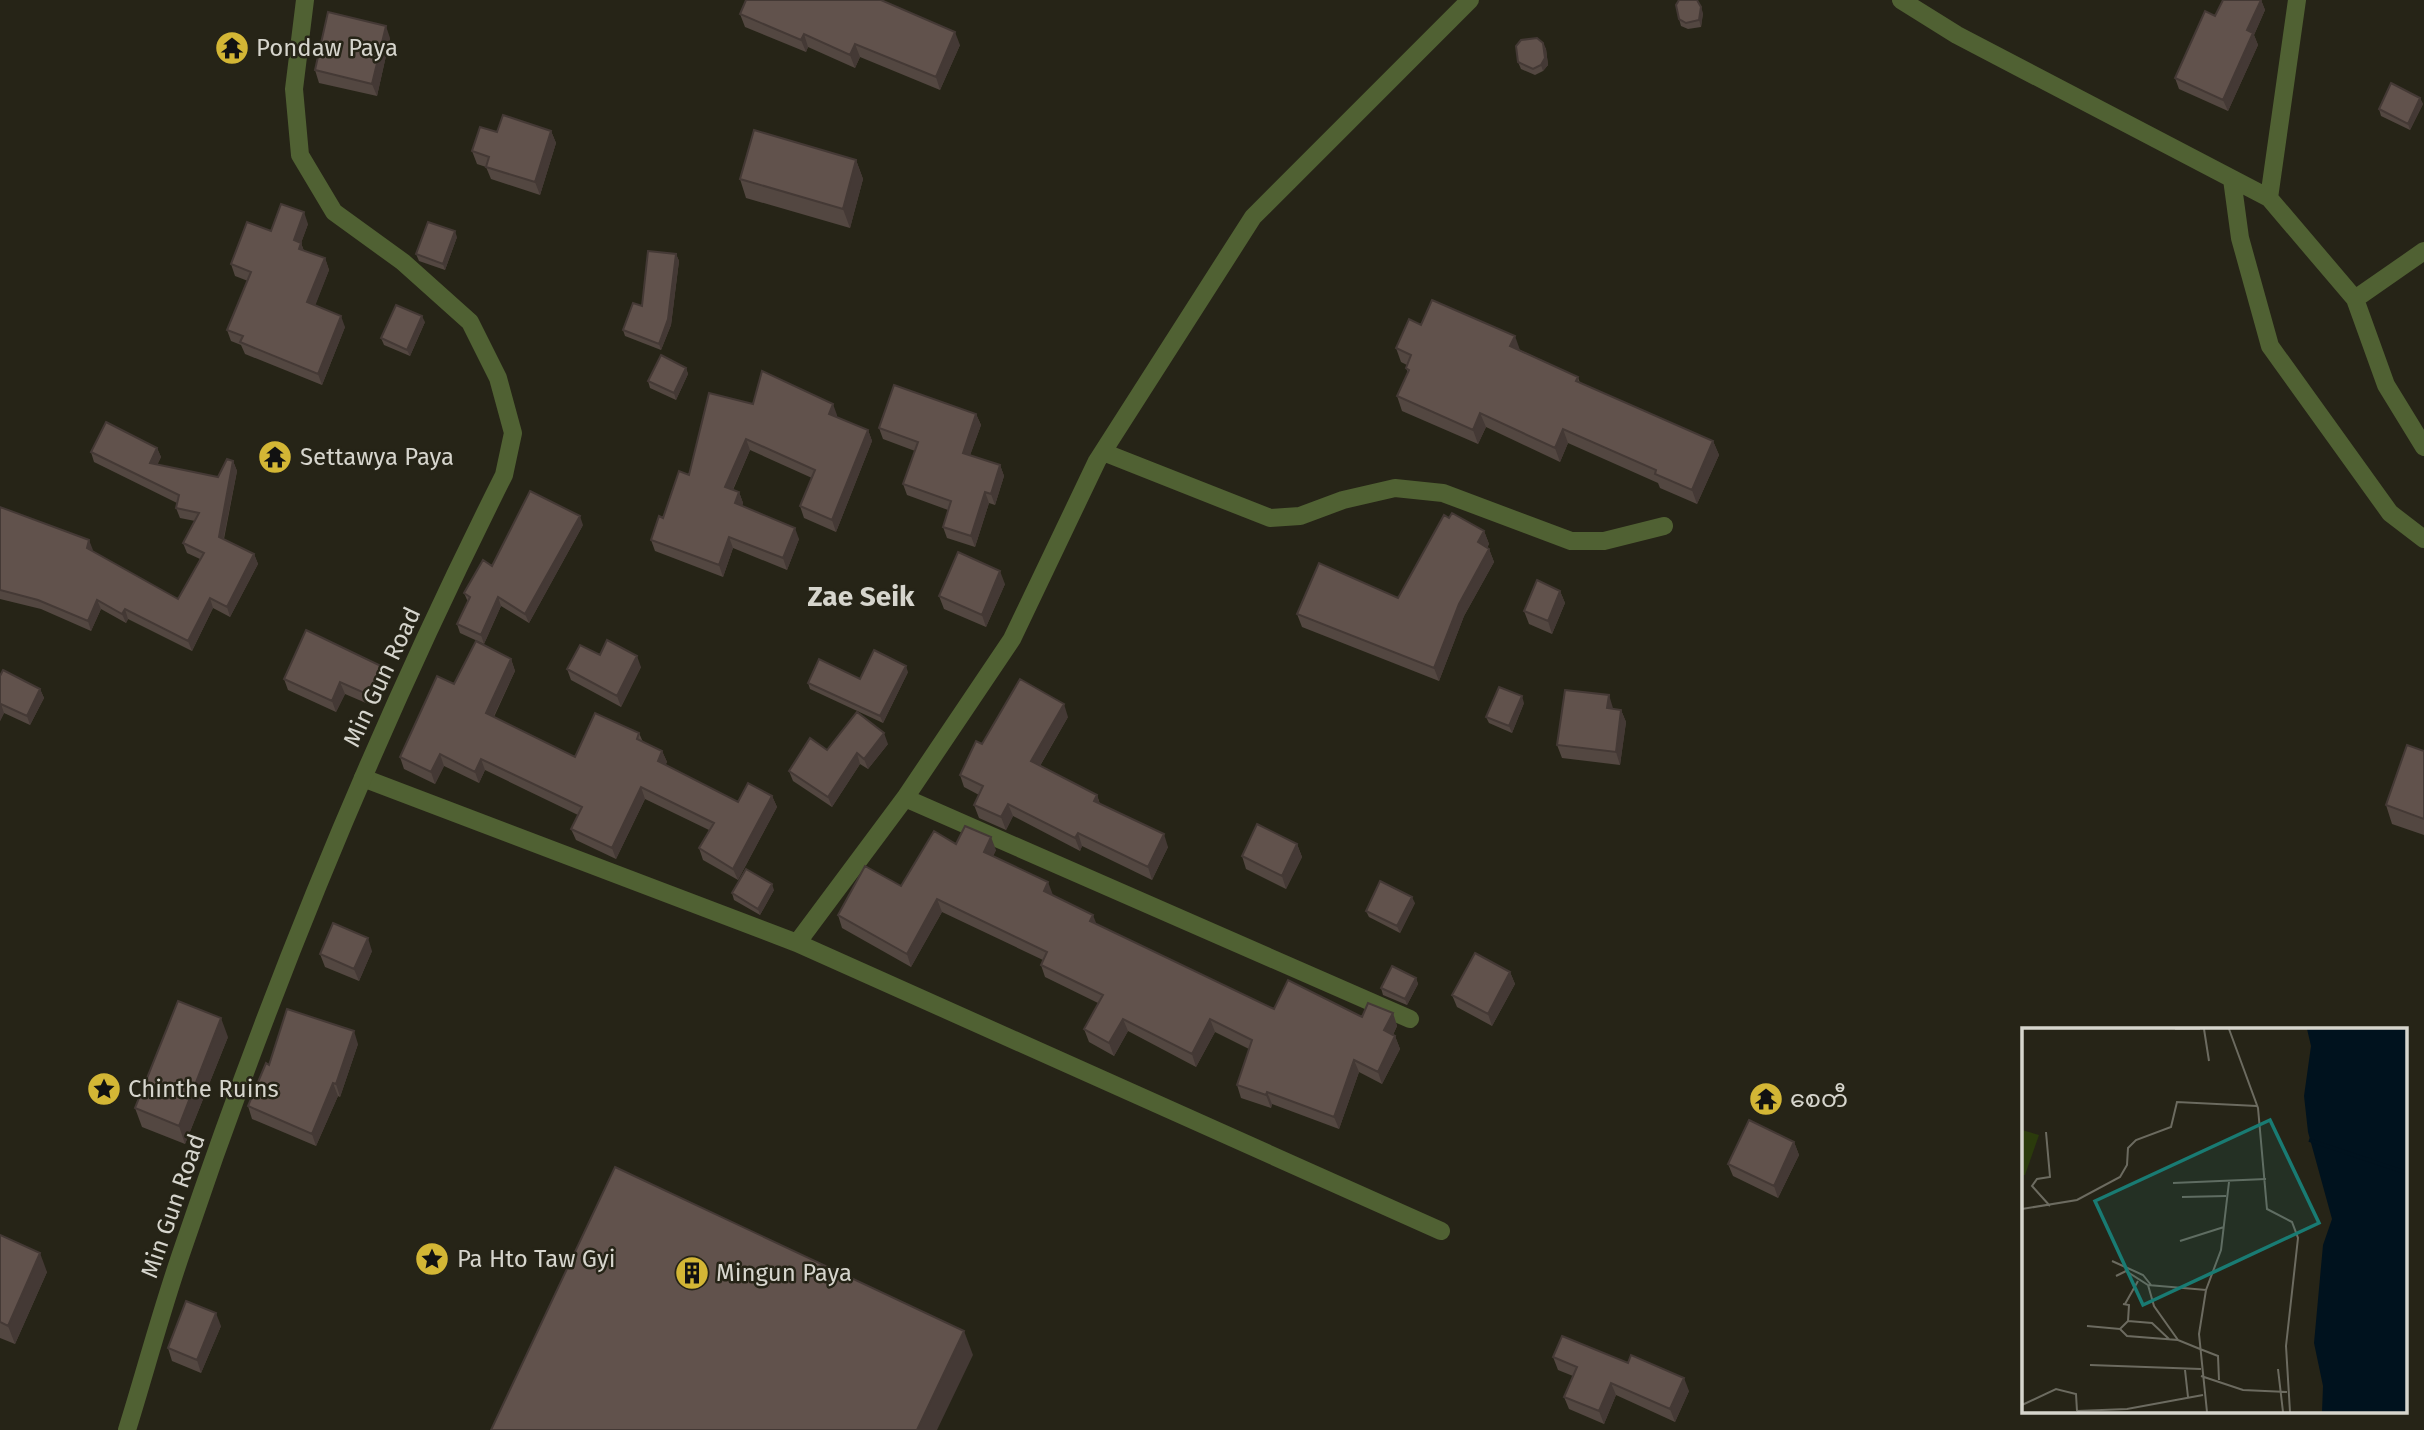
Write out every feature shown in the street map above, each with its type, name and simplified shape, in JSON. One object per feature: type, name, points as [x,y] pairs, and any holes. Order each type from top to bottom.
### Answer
[{"type":"street","name":"Min Gun Road","points":[[127,1430],[182,1248],[284,970],[363,778],[504,475],[513,433],[498,378],[470,322],[403,262],[334,212],[300,155],[294,89],[305,0]]},
{"type":"street","points":[[797,943],[905,798],[1012,639],[1103,453],[1253,217],[1470,0]]},
{"type":"street","points":[[1900,0],[1957,35],[2269,198],[2356,299],[2386,385],[2424,447]]},
{"type":"street","points":[[2269,198],[2297,0]]},
{"type":"street","points":[[2232,179],[2240,238],[2270,346],[2390,513],[2424,539]]},
{"type":"street","points":[[2356,299],[2424,251]]},
{"type":"street","points":[[1103,453],[1270,518],[1300,516],[1343,500],[1395,488],[1443,493],[1571,541],[1604,541],[1664,526]]},
{"type":"street","points":[[363,778],[797,943],[1441,1231]]},
{"type":"street","points":[[905,798],[1410,1019]]},
{"type":"building","points":[[746,0],[881,0],[955,32],[936,77],[855,44],[850,55],[804,34],[801,40],[740,14]]},
{"type":"building","points":[[1679,0],[1697,0],[1701,7],[1699,20],[1686,23],[1679,19],[1676,5]]},
{"type":"building","points":[[2223,0],[2261,0],[2247,30],[2253,33],[2223,100],[2175,78],[2205,11],[2215,16]]},
{"type":"building","points":[[328,12],[386,26],[372,84],[315,70]]},
{"type":"building","points":[[1537,38],[1543,43],[1545,58],[1541,65],[1533,69],[1518,62],[1516,46],[1521,40]]},
{"type":"building","points":[[2391,83],[2420,98],[2408,124],[2379,109]]},
{"type":"building","points":[[503,115],[551,131],[535,182],[486,167],[489,157],[472,151],[480,127],[497,132]]},
{"type":"building","points":[[754,130],[856,160],[843,209],[740,179]]},
{"type":"building","points":[[281,204],[304,212],[294,240],[301,243],[299,249],[325,258],[307,302],[341,316],[318,374],[240,342],[243,336],[227,330],[251,272],[231,264],[247,222],[271,231]]},
{"type":"building","points":[[428,222],[455,231],[443,264],[416,254]]},
{"type":"building","points":[[648,251],[676,254],[668,319],[659,344],[623,330],[633,303],[642,306]]},
{"type":"building","points":[[1432,300],[1515,336],[1510,346],[1578,377],[1576,381],[1713,441],[1692,490],[1655,474],[1656,470],[1563,429],[1555,448],[1480,413],[1473,430],[1397,396],[1409,370],[1406,368],[1411,355],[1396,348],[1409,319],[1421,325]]},
{"type":"building","points":[[396,305],[422,316],[407,350],[381,338]]},
{"type":"building","points":[[661,355],[686,368],[674,393],[648,381]]},
{"type":"building","points":[[762,371],[833,404],[829,414],[868,430],[832,520],[800,506],[815,470],[746,439],[725,487],[739,492],[735,503],[795,528],[783,558],[729,537],[719,565],[651,540],[659,516],[663,518],[679,471],[689,475],[709,393],[753,404]]},
{"type":"building","points":[[894,385],[976,414],[963,453],[1000,465],[991,494],[985,492],[971,536],[943,527],[951,501],[903,484],[918,442],[879,428]]},
{"type":"building","points":[[106,422],[157,448],[150,463],[218,477],[227,459],[233,461],[219,537],[254,554],[227,607],[210,598],[188,641],[125,609],[122,614],[97,600],[88,621],[38,600],[0,590],[0,507],[89,540],[87,548],[178,599],[204,553],[183,543],[199,513],[176,508],[179,495],[91,452]]},
{"type":"building","points":[[530,491],[580,516],[525,614],[498,597],[481,635],[457,624],[470,597],[464,593],[483,560],[492,566]]},
{"type":"building","points":[[1452,513],[1484,531],[1478,542],[1489,549],[1459,604],[1434,668],[1297,614],[1319,563],[1398,598],[1444,515],[1449,518]]},
{"type":"building","points":[[958,552],[1000,571],[982,615],[939,596]]},
{"type":"building","points":[[1537,580],[1560,591],[1548,621],[1524,611]]},
{"type":"building","points":[[306,630],[381,666],[369,695],[340,682],[332,701],[284,679]]},
{"type":"building","points":[[607,640],[637,656],[617,696],[567,669],[580,645],[600,655]]},
{"type":"building","points":[[476,641],[511,659],[486,713],[575,757],[595,713],[639,733],[637,739],[662,751],[658,761],[738,802],[748,783],[772,796],[733,869],[699,848],[714,823],[641,787],[612,848],[571,829],[582,807],[481,759],[475,772],[440,754],[431,772],[400,757],[437,676],[454,684]]},
{"type":"building","points":[[874,650],[906,666],[880,716],[808,683],[819,659],[860,679]]},
{"type":"building","points":[[3,670],[40,689],[27,716],[1,704],[0,706],[0,676]]},
{"type":"building","points":[[1020,679],[1064,704],[1031,761],[1097,795],[1094,801],[1164,834],[1148,867],[1078,833],[1075,838],[1008,804],[1001,817],[974,805],[983,786],[960,775],[976,741],[982,744]]},
{"type":"building","points":[[1499,687],[1522,696],[1509,726],[1486,717]]},
{"type":"building","points":[[1565,690],[1609,695],[1607,708],[1621,710],[1616,752],[1557,745]]},
{"type":"building","points":[[857,712],[884,733],[864,759],[857,753],[828,797],[789,771],[810,738],[827,750]]},
{"type":"building","points":[[2407,745],[2424,751],[2424,819],[2386,805]]},
{"type":"building","points":[[1257,824],[1297,844],[1282,876],[1242,856]]},
{"type":"building","points":[[965,826],[991,837],[984,852],[1048,882],[1044,891],[1093,915],[1090,921],[1274,1009],[1288,980],[1362,1017],[1368,1003],[1393,1013],[1384,1030],[1395,1036],[1378,1072],[1354,1060],[1334,1117],[1267,1092],[1266,1095],[1237,1085],[1252,1040],[1210,1019],[1192,1054],[1123,1019],[1109,1043],[1084,1029],[1103,995],[1041,965],[1047,952],[937,899],[907,954],[838,915],[865,866],[901,886],[934,831],[956,844]]},
{"type":"building","points":[[746,869],[772,884],[758,909],[732,893]]},
{"type":"building","points":[[1380,881],[1412,897],[1397,926],[1366,911]]},
{"type":"building","points":[[333,923],[368,938],[354,969],[320,954]]},
{"type":"building","points":[[1475,953],[1510,972],[1488,1014],[1452,995]]},
{"type":"building","points":[[1392,966],[1416,978],[1405,999],[1381,988]]},
{"type":"building","points":[[178,1001],[221,1018],[179,1126],[135,1108]]},
{"type":"building","points":[[287,1009],[354,1031],[336,1084],[333,1083],[312,1134],[248,1106],[266,1063],[269,1065]]},
{"type":"building","points":[[1749,1120],[1794,1142],[1774,1186],[1728,1164]]},
{"type":"building","name":"Mingun Paya","points":[[615,1167],[964,1331],[917,1430],[491,1430]]},
{"type":"building","points":[[0,1235],[40,1253],[8,1326],[0,1322]]},
{"type":"building","points":[[186,1301],[216,1313],[197,1360],[168,1348]]},
{"type":"building","points":[[1562,1336],[1628,1363],[1631,1355],[1684,1378],[1670,1409],[1611,1383],[1599,1411],[1564,1397],[1577,1367],[1553,1357]]},
{"type":"place","name":"Pondaw Paya","points":[[232,48]]},
{"type":"place","name":"Settawya Paya","points":[[275,457]]},
{"type":"place","name":"Chinthe Ruins","points":[[104,1089]]},
{"type":"place","name":"စေတီ","points":[[1766,1099]]},
{"type":"place","name":"Pa Hto Taw Gyi","points":[[432,1259]]},
{"type":"place","name":"Mingun Paya","points":[[692,1273]]},
{"type":"district","name":"Zae Seik","points":[[861,596]]}]
